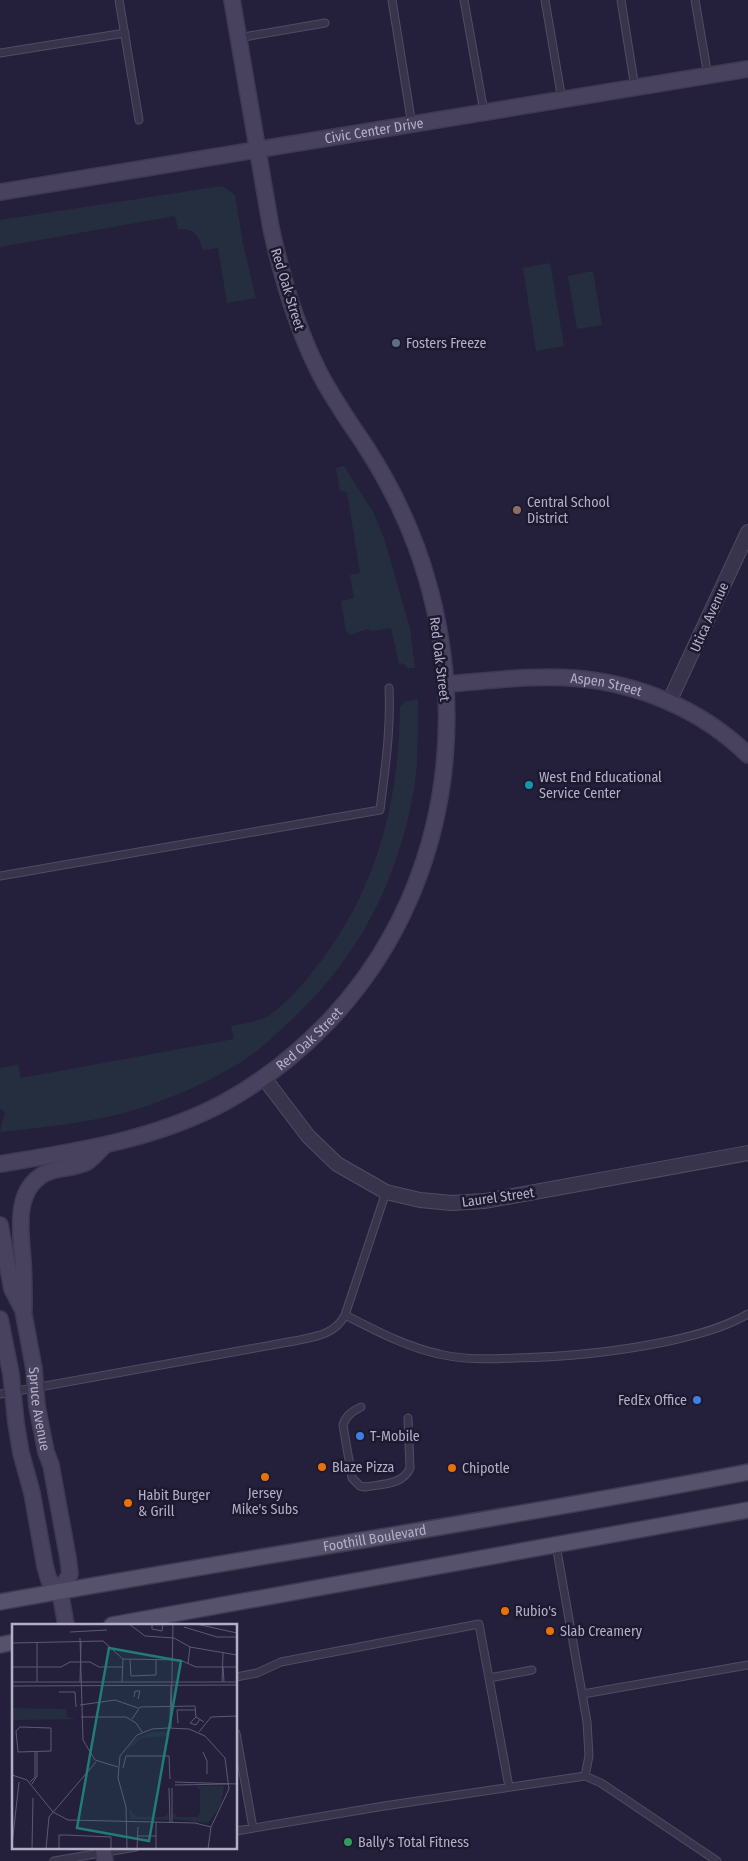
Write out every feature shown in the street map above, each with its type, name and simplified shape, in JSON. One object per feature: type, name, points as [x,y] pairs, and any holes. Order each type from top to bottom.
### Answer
[{"type":"main road","name":"Foothill Boulevard","points":[[0,1602],[748,1472]]},
{"type":"main road","points":[[117,1624],[748,1510]]},
{"type":"street","name":"Red Oak Street","points":[[0,1164],[137,1138],[200,1114],[264,1078],[306,1044],[345,1003],[378,960],[405,911],[427,856],[441,799],[446,741],[446,684],[438,626],[427,579],[406,522],[382,474],[320,375],[302,335],[289,299],[273,236],[232,0]]},
{"type":"street","name":"Civic Center Drive","points":[[0,192],[748,69]]},
{"type":"street","name":"Utica Avenue","points":[[669,702],[748,532]]},
{"type":"street","name":"Aspen Street","points":[[446,684],[543,678],[572,678],[614,684],[642,691],[669,702],[715,728],[748,755]]},
{"type":"street","name":"Laurel Street","points":[[264,1078],[308,1136],[337,1164],[386,1192],[420,1200],[444,1202],[485,1201],[748,1154]]},
{"type":"street","points":[[24,1310],[20,1222],[23,1199],[35,1179],[45,1173],[86,1163],[105,1145]]},
{"type":"street","name":"Spruce Avenue","points":[[0,1225],[12,1289],[24,1310],[37,1406],[46,1452],[51,1465],[70,1574],[60,1591]]},
{"type":"street","name":"Spruce Avenue","points":[[0,1319],[7,1392],[32,1493],[48,1580],[60,1591],[66,1624]]},
{"type":"lane","points":[[119,0],[139,120]]},
{"type":"lane","points":[[392,0],[412,125]]},
{"type":"lane","points":[[464,0],[484,112]]},
{"type":"lane","points":[[545,0],[562,100]]},
{"type":"lane","points":[[621,0],[635,89]]},
{"type":"lane","points":[[695,0],[708,76]]},
{"type":"lane","points":[[238,38],[325,23]]},
{"type":"lane","points":[[0,53],[125,33]]},
{"type":"lane","points":[[0,876],[380,810],[389,748],[390,688]]},
{"type":"lane","points":[[7,1392],[315,1337],[330,1332],[340,1324],[345,1315],[386,1192]]},
{"type":"lane","points":[[345,1315],[399,1341],[439,1354],[499,1359],[593,1355],[640,1347],[705,1332],[748,1314]]},
{"type":"lane","points":[[361,1407],[350,1413],[344,1419],[343,1424],[352,1478],[360,1486],[365,1487],[398,1481],[407,1474],[410,1468],[408,1418]]},
{"type":"lane","points":[[556,1544],[583,1694],[589,1742],[589,1756],[585,1776]]},
{"type":"lane","points":[[238,1677],[257,1673],[281,1662],[479,1624],[509,1788]]},
{"type":"lane","points":[[583,1694],[748,1664]]},
{"type":"lane","points":[[489,1678],[532,1670]]},
{"type":"lane","points":[[238,1744],[253,1828]]},
{"type":"lane","points":[[238,1831],[384,1806],[585,1776],[601,1783],[717,1861]]},
{"type":"lane","points":[[54,1861],[131,1848]]},
{"type":"shaded area","points":[[222,186],[235,195],[243,244],[256,298],[227,303],[218,248],[203,250],[200,240],[195,234],[188,230],[178,229],[175,216],[0,247],[0,220]]},
{"type":"shaded area","points":[[550,263],[564,346],[536,351],[523,268]]},
{"type":"shaded area","points":[[593,271],[602,325],[577,329],[568,276]]},
{"type":"shaded area","points":[[344,466],[373,512],[384,538],[410,629],[415,668],[407,668],[404,664],[399,663],[391,628],[372,631],[367,629],[351,635],[346,632],[341,601],[354,598],[350,575],[360,573],[347,492],[340,491],[336,468]]},
{"type":"shaded area","points":[[418,699],[416,778],[407,823],[397,856],[371,918],[334,974],[312,1000],[276,1035],[251,1055],[212,1078],[172,1097],[145,1107],[99,1119],[0,1132],[5,1112],[0,1109],[0,1068],[18,1065],[21,1078],[234,1039],[231,1026],[250,1023],[268,1016],[303,984],[341,932],[371,872],[382,841],[390,809],[399,742],[400,707],[404,702]]},
{"type":"place","name":"Fosters Freeze","points":[[396,343]]},
{"type":"place","name":"Central School District","points":[[517,510]]},
{"type":"place","name":"West End Educational Service Center","points":[[529,785]]},
{"type":"place","name":"FedEx Office","points":[[697,1400]]},
{"type":"place","name":"T-Mobile","points":[[360,1436]]},
{"type":"place","name":"Blaze Pizza","points":[[322,1467]]},
{"type":"place","name":"Chipotle","points":[[452,1468]]},
{"type":"place","name":"Jersey Mike's Subs","points":[[265,1477]]},
{"type":"place","name":"Habit Burger & Grill","points":[[128,1503]]},
{"type":"place","name":"Rubio's","points":[[505,1611]]},
{"type":"place","name":"Slab Creamery","points":[[550,1631]]},
{"type":"place","name":"Bally's Total Fitness","points":[[348,1842]]}]
